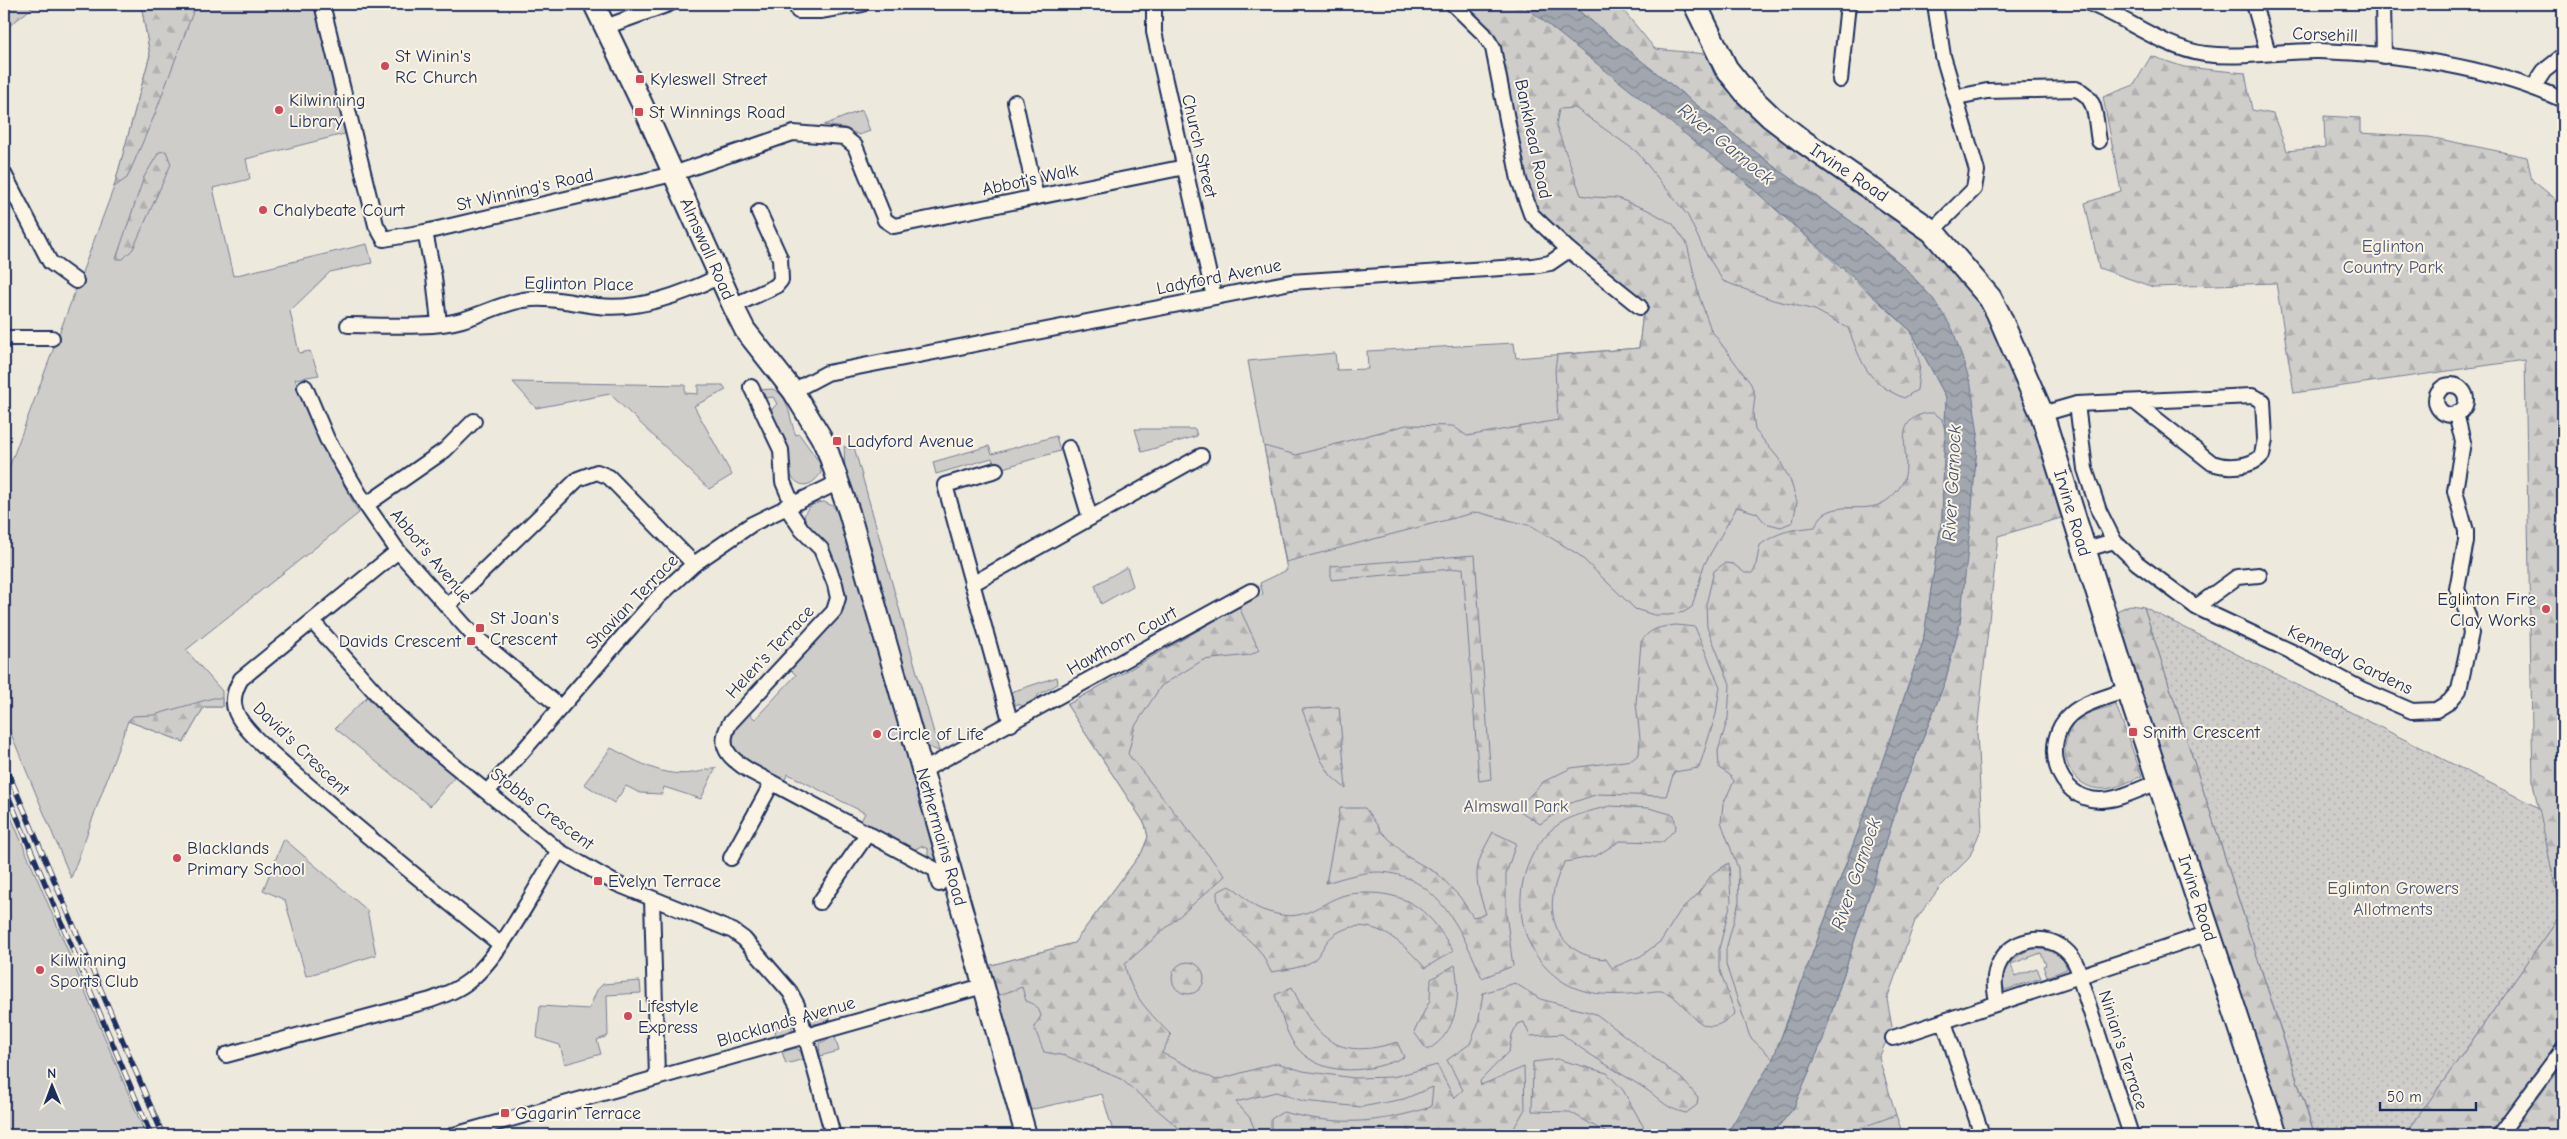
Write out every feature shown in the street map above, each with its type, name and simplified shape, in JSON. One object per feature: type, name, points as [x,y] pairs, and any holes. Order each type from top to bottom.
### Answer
[{"type":"main road","name":"Almswall Road","points":[[594,4],[674,174],[718,277],[745,330],[792,391],[828,452],[839,482]]},
{"type":"main road","name":"Irvine Road","points":[[1695,4],[1726,68],[1771,117],[1932,231],[1990,298],[2042,414],[2128,689],[2276,1135]]},
{"type":"main road","name":"Nethermains Road","points":[[839,482],[1026,1135]]},
{"type":"street","name":"St Winning's Road","points":[[322,4],[376,225],[384,239],[425,232],[674,174]]},
{"type":"street","points":[[606,27],[669,4]]},
{"type":"street","points":[[798,11],[862,4]]},
{"type":"street","name":"Church Street","points":[[1154,4],[1154,32],[1214,296]]},
{"type":"street","name":"Bankhead Road","points":[[1453,4],[1484,34],[1493,48],[1525,202],[1531,214],[1569,250],[1640,307]]},
{"type":"street","points":[[1840,80],[1848,4]]},
{"type":"street","points":[[1932,231],[1968,197],[1976,183],[1976,162],[1943,56],[1936,4]]},
{"type":"street","points":[[2254,4],[2268,53]]},
{"type":"street","points":[[2383,4],[2384,56]]},
{"type":"street","name":"Corsehill","points":[[2096,5],[2144,31],[2204,54],[2230,56],[2319,51],[2384,56],[2490,72],[2534,86],[2563,100]]},
{"type":"street","points":[[2534,86],[2544,70],[2563,56]]},
{"type":"street","points":[[1957,97],[2004,90],[2076,89],[2086,92],[2091,98],[2099,140]]},
{"type":"street","points":[[1015,102],[1036,197]]},
{"type":"street","name":"Abbot's Walk","points":[[674,174],[800,132],[844,137],[855,146],[885,220],[889,225],[899,226],[1185,167]]},
{"type":"street","points":[[5,181],[50,262],[76,281]]},
{"type":"street","points":[[733,306],[776,286],[781,280],[780,258],[759,212]]},
{"type":"street","points":[[425,232],[434,277],[438,323]]},
{"type":"street","name":"Ladyford Avenue","points":[[792,391],[827,374],[1291,282],[1542,265],[1550,263],[1569,250]]},
{"type":"street","name":"Eglinton Place","points":[[348,325],[460,321],[503,305],[524,300],[556,299],[599,306],[643,303],[680,294],[718,277]]},
{"type":"street","points":[[4,338],[52,338]]},
{"type":"street","name":"Helen's Terrace","points":[[752,386],[781,450],[783,482],[796,522],[821,549],[836,584],[838,598],[834,611],[727,728],[724,743],[733,761],[936,870],[939,884]]},
{"type":"street","name":"Abbot's Avenue","points":[[305,387],[327,439],[366,505],[398,551],[473,635],[560,707]]},
{"type":"street","points":[[2042,414],[2077,404],[2136,403],[2252,396],[2264,401],[2266,422],[2262,455],[2251,464],[2219,466],[2212,463],[2136,403]]},
{"type":"street","name":"Kennedy Gardens","points":[[2077,404],[2085,469],[2099,511],[2114,541],[2137,563],[2196,607],[2290,651],[2361,689],[2412,711],[2436,710],[2449,702],[2459,690],[2471,633],[2468,614],[2457,590],[2466,541],[2466,530],[2455,491],[2463,442],[2456,413]]},
{"type":"street","name":"Abbot's Avenue","points":[[366,505],[445,450],[474,421]]},
{"type":"street","points":[[1069,448],[1090,518]]},
{"type":"street","points":[[972,584],[1201,456]]},
{"type":"street","points":[[996,470],[945,485],[1011,724]]},
{"type":"street","points":[[447,606],[578,479],[597,472],[609,477],[694,564]]},
{"type":"street","name":"Shavian Terrace","points":[[487,792],[658,597],[694,564],[752,524],[789,504],[839,482]]},
{"type":"street","points":[[2083,550],[2114,541]]},
{"type":"street","name":"David's Crescent","points":[[398,551],[241,680],[234,696],[234,709],[238,716],[272,753],[329,803],[500,944]]},
{"type":"street","points":[[2196,607],[2237,577],[2259,575]]},
{"type":"street","name":"Hawthorn Court","points":[[922,771],[1251,591]]},
{"type":"street","name":"Stobbs Crescent","points":[[312,621],[392,711],[559,851],[617,884],[723,926],[744,939],[790,992],[797,1005],[833,1135]]},
{"type":"street","points":[[2128,689],[2085,706],[2072,714],[2060,727],[2054,750],[2059,774],[2069,787],[2083,796],[2099,800],[2114,798],[2159,782]]},
{"type":"street","points":[[731,858],[772,783]]},
{"type":"street","points":[[820,902],[868,833]]},
{"type":"street","points":[[226,1055],[431,1000],[460,987],[471,980],[500,944],[559,851]]},
{"type":"street","points":[[652,899],[657,1077]]},
{"type":"street","points":[[1893,1038],[2209,933]]},
{"type":"street","name":"Ninian's Terrace","points":[[1998,1004],[1994,980],[1998,964],[2007,951],[2023,943],[2045,941],[2063,948],[2076,961],[2132,1135]]},
{"type":"street","name":"Blacklands Avenue","points":[[459,1135],[657,1077],[983,986]]},
{"type":"street","points":[[1944,1022],[1982,1135]]},
{"type":"street","points":[[2499,1135],[2563,1049]]},
{"type":"green space","points":[[4,4],[37,4],[4,30]]},
{"type":"green space","points":[[141,4],[317,4],[348,133],[246,159],[250,179],[213,188],[233,276],[367,244],[372,263],[330,272],[290,311],[299,353],[310,351],[319,375],[295,379],[318,437],[359,513],[186,650],[222,691],[222,707],[204,707],[184,742],[128,721],[71,878],[4,717],[4,481],[114,187],[150,55]]},
{"type":"green space","points":[[141,4],[196,4],[155,114],[127,178],[114,187],[150,55]]},
{"type":"green space","points":[[1464,4],[1522,4],[1554,27],[1744,181],[1911,331],[1920,365],[1917,390],[1904,398],[1891,392],[1873,378],[1857,351],[1848,328],[1815,310],[1773,300],[1723,281],[1704,250],[1688,216],[1637,152],[1575,108],[1559,109],[1556,125],[1581,195],[1617,198],[1648,210],[1673,224],[1687,244],[1699,296],[1711,330],[1751,384],[1755,396],[1753,413],[1755,430],[1779,459],[1791,482],[1797,502],[1793,522],[1781,527],[1765,523],[1757,513],[1737,507],[1704,565],[1692,607],[1684,612],[1654,615],[1635,609],[1579,555],[1532,526],[1477,512],[1286,562],[1264,446],[1296,455],[1406,425],[1453,426],[1467,436],[1558,420],[1555,370],[1557,355],[1639,348],[1644,302],[1544,221],[1532,203],[1525,181],[1503,57],[1495,34]]},
{"type":"green space","points":[[1570,4],[1618,4],[1655,49],[1706,54],[1715,76],[1765,123],[1923,238],[1986,310],[2033,417],[2061,518],[1998,536],[1977,732],[1982,827],[1969,858],[1940,887],[1915,921],[1887,999],[1892,1027],[1879,1058],[1896,1115],[1860,1128],[1861,1135],[1771,1135],[1793,1109],[1823,1039],[1902,792],[1945,682],[1960,623],[1978,434],[1934,300],[1904,267],[1852,222],[1777,169]]},
{"type":"green space","name":"Eglinton Country Park","points":[[2151,56],[2184,67],[2245,73],[2252,110],[2273,114],[2287,151],[2325,147],[2324,116],[2360,118],[2360,133],[2429,137],[2527,157],[2532,180],[2563,205],[2563,1034],[2491,1135],[2405,1135],[2561,915],[2533,783],[2525,360],[2294,393],[2276,283],[2153,287],[2099,268],[2085,203],[2121,191],[2103,97],[2134,85]]},
{"type":"green space","name":"Almswall Park","points":[[1503,57],[1911,331],[1946,397],[1942,518],[1773,1059],[1726,1135],[1114,1135],[1102,1094],[1029,1110],[988,966],[1074,943],[1142,852],[1148,837],[1145,824],[1067,705],[1263,594],[1260,583],[1287,570],[1248,361],[1335,353],[1337,370],[1368,369],[1367,351],[1514,343],[1516,358],[1639,348],[1644,302],[1544,221]]},
{"type":"green space","points":[[862,110],[870,131],[859,135],[845,128],[824,125]]},
{"type":"green space","points":[[166,151],[171,164],[133,249],[123,259],[116,259],[144,177],[159,152]]},
{"type":"green space","points":[[513,382],[685,385],[685,393],[698,394],[698,385],[723,385],[726,390],[694,406],[732,475],[709,489],[610,394],[536,408]]},
{"type":"green space","points":[[772,389],[783,397],[789,409],[796,435],[799,434],[820,463],[821,473],[812,483],[803,485],[799,483],[787,470],[789,453],[772,416],[772,409],[777,404],[773,397],[766,398],[759,390]]},
{"type":"green space","points":[[1934,413],[1942,419],[1945,430],[1942,518],[1923,642],[1863,818],[1773,1059],[1750,1037],[1726,965],[1726,949],[1739,902],[1738,868],[1721,822],[1723,804],[1734,781],[1730,775],[1719,768],[1718,751],[1728,718],[1730,684],[1707,627],[1706,605],[1714,571],[1725,563],[1733,564],[1745,573],[1752,573],[1755,569],[1760,545],[1774,536],[1793,530],[1815,527],[1824,514],[1834,510],[1872,507],[1891,498],[1905,477],[1905,433],[1908,424],[1915,417]]},
{"type":"green space","points":[[1135,429],[1195,429],[1197,436],[1142,452]]},
{"type":"green space","points":[[1056,436],[1060,451],[996,470],[992,458],[936,474],[933,462],[989,446],[992,454]]},
{"type":"green space","points":[[844,446],[849,449],[854,447],[939,751],[928,747],[924,739],[921,740],[845,470]]},
{"type":"green space","points":[[824,502],[833,506],[839,513],[939,865],[928,857],[928,849],[921,846],[912,851],[860,823],[865,813],[788,774],[783,783],[747,764],[734,748],[733,739],[737,727],[747,712],[755,719],[796,675],[789,668],[837,618],[843,601],[823,542],[804,523],[806,510],[812,505]]},
{"type":"green space","points":[[1475,555],[1491,779],[1479,781],[1463,568],[1331,580],[1331,566]]},
{"type":"green space","points":[[1127,567],[1133,586],[1101,604],[1095,585]]},
{"type":"green space","points":[[2130,605],[2144,607],[2313,1130],[2294,1134],[2283,1130],[2112,613]]},
{"type":"green space","points":[[1239,607],[1259,650],[1250,655],[1203,660],[1161,686],[1135,726],[1128,754],[1225,876],[1125,964],[1127,975],[1136,994],[1171,1035],[1162,1053],[1216,1080],[1277,1063],[1303,1071],[1354,1078],[1393,1077],[1437,1065],[1454,1098],[1463,1090],[1447,1060],[1470,1044],[1478,1024],[1483,993],[1515,983],[1540,999],[1596,1014],[1682,1079],[1698,1097],[1697,1105],[1686,1113],[1673,1109],[1562,1034],[1530,1036],[1524,1022],[1517,1024],[1512,1035],[1509,1051],[1480,1081],[1481,1085],[1524,1067],[1525,1109],[1510,1135],[1469,1135],[1463,1127],[1451,1135],[1279,1135],[1271,1132],[1271,1119],[1283,1112],[1322,1120],[1340,1121],[1375,1120],[1411,1113],[1431,1107],[1433,1087],[1404,1099],[1361,1107],[1303,1101],[1276,1092],[1236,1102],[1250,1118],[1257,1135],[1187,1135],[1121,1079],[1066,1056],[1044,1052],[1034,1027],[1041,1016],[1037,1008],[1034,1004],[1026,1001],[1022,987],[997,996],[988,966],[1074,943],[1142,852],[1148,837],[1145,824],[1067,705]]},
{"type":"green space","name":"Eglinton Growers Allotments","points":[[2144,607],[2539,808],[2561,915],[2405,1135],[2315,1135]]},
{"type":"green space","points":[[1676,625],[1695,627],[1720,687],[1716,714],[1699,768],[1674,772],[1666,796],[1598,794],[1571,803],[1540,824],[1517,809],[1543,782],[1571,768],[1632,760],[1639,754],[1640,738],[1636,703],[1641,642],[1644,637],[1656,629]]},
{"type":"green space","points":[[1057,677],[1058,684],[1038,695],[1036,702],[1025,707],[1018,704],[1012,706],[1008,693]]},
{"type":"green space","points":[[367,697],[396,727],[455,777],[430,806],[335,728]]},
{"type":"green space","points":[[213,698],[222,698],[222,707],[204,707],[184,742],[128,721],[133,716],[154,715]]},
{"type":"green space","points":[[2116,705],[2142,776],[2112,788],[2090,787],[2072,773],[2067,763],[2066,741],[2070,730],[2085,715]]},
{"type":"green space","points":[[1339,707],[1346,789],[1331,776],[1321,760],[1302,709]]},
{"type":"green space","points":[[611,748],[638,762],[662,771],[687,774],[716,767],[701,799],[664,787],[662,794],[640,793],[626,786],[614,803],[584,784]]},
{"type":"green space","name":"Kilwinning Sports Club","points":[[4,800],[6,805],[146,1135],[4,1135]]},
{"type":"green space","points":[[1610,806],[1649,808],[1674,815],[1676,828],[1663,842],[1620,841],[1596,856],[1565,862],[1557,878],[1553,894],[1552,910],[1555,925],[1562,938],[1573,948],[1587,955],[1606,959],[1612,968],[1641,956],[1661,941],[1680,911],[1696,896],[1713,873],[1729,863],[1731,902],[1719,949],[1719,968],[1735,1013],[1722,1023],[1712,1026],[1703,1024],[1695,1019],[1681,1003],[1662,991],[1608,994],[1577,989],[1559,979],[1543,964],[1531,947],[1524,927],[1521,907],[1522,886],[1528,866],[1537,847],[1551,830],[1564,821]]},
{"type":"green space","points":[[1340,808],[1365,808],[1382,832],[1408,857],[1438,874],[1460,897],[1473,917],[1486,914],[1479,890],[1477,872],[1482,855],[1493,832],[1516,843],[1506,874],[1506,913],[1513,966],[1482,978],[1466,943],[1445,908],[1432,894],[1416,883],[1399,875],[1372,872],[1326,883]]},
{"type":"green space","points":[[284,839],[367,910],[376,955],[306,976],[285,900],[263,890]]},
{"type":"green space","points":[[1229,886],[1252,905],[1265,911],[1290,916],[1312,911],[1339,897],[1350,894],[1370,893],[1398,897],[1410,902],[1429,917],[1453,951],[1425,968],[1396,940],[1372,928],[1359,926],[1347,928],[1334,935],[1328,940],[1315,959],[1306,965],[1271,972],[1259,950],[1231,923],[1221,909],[1217,892]]},
{"type":"green space","points":[[2031,949],[2053,952],[2062,959],[2067,969],[2047,977],[2043,966],[2046,965],[2041,953],[2011,964],[2015,976],[2037,968],[2041,978],[2005,990],[2002,983],[2004,971],[2019,955]]},
{"type":"green space","points":[[1188,962],[1194,963],[1199,967],[1203,972],[1203,984],[1199,989],[1194,993],[1188,994],[1182,993],[1177,989],[1173,984],[1172,978],[1173,972],[1177,967],[1182,963]]},
{"type":"green space","points":[[1455,965],[1458,989],[1455,1013],[1445,1034],[1427,1050],[1414,1032],[1430,1000],[1431,979]]},
{"type":"green space","points":[[640,981],[641,993],[607,995],[608,1036],[597,1040],[601,1054],[565,1064],[560,1045],[537,1038],[540,1006],[589,1009],[597,990],[603,984]]},
{"type":"green space","points":[[1292,987],[1310,1020],[1331,1041],[1344,1047],[1359,1049],[1397,1042],[1404,1057],[1378,1066],[1349,1070],[1335,1069],[1309,1059],[1290,1038],[1275,995]]},
{"type":"green space","points":[[828,1011],[830,1020],[816,1024],[812,1023],[810,1015]]},
{"type":"green space","points":[[792,1020],[792,1030],[776,1035],[774,1025]]},
{"type":"green space","points":[[835,1037],[839,1051],[820,1056],[819,1043]]},
{"type":"green space","points":[[796,1048],[804,1059],[786,1064],[782,1052]]},
{"type":"green space","points":[[1557,1059],[1607,1073],[1623,1090],[1648,1135],[1610,1135],[1570,1112],[1532,1111],[1533,1062]]},
{"type":"green space","points":[[2563,1065],[2563,1135],[2510,1135]]},
{"type":"green space","points":[[1896,1115],[1903,1135],[1861,1135],[1859,1125]]},
{"type":"water","name":"River Garnock","points":[[1522,4],[1570,4],[1777,169],[1852,222],[1904,267],[1934,300],[1953,330],[1971,385],[1978,434],[1971,520],[1960,623],[1945,682],[1902,792],[1823,1039],[1793,1109],[1771,1135],[1726,1135],[1773,1059],[1863,818],[1923,642],[1942,518],[1946,397],[1911,331],[1851,275],[1744,181]]},
{"type":"railway","points":[[4,763],[163,1135]]},
{"type":"railway","points":[[4,786],[151,1135]]},
{"type":"place","name":"St Winin's RC Church","points":[[385,66]]},
{"type":"place","name":"Kyleswell Street","points":[[640,79]]},
{"type":"place","name":"Kilwinning Library","points":[[279,110]]},
{"type":"place","name":"St Winnings Road","points":[[639,112]]},
{"type":"place","name":"Chalybeate Court","points":[[263,210]]},
{"type":"place","name":"Ladyford Avenue","points":[[837,441]]},
{"type":"place","name":"Eglinton Fire Clay Works","points":[[2546,609]]},
{"type":"place","name":"St Joan's Crescent","points":[[480,628]]},
{"type":"place","name":"Davids Crescent","points":[[471,641]]},
{"type":"place","name":"Smith Crescent","points":[[2133,732]]},
{"type":"place","name":"Circle of Life","points":[[877,734]]},
{"type":"place","name":"Blacklands Primary School","points":[[177,858]]},
{"type":"place","name":"Evelyn Terrace","points":[[598,881]]},
{"type":"place","name":"Kilwinning Sports Club","points":[[40,970]]},
{"type":"place","name":"Lifestyle Express","points":[[628,1016]]},
{"type":"place","name":"Gagarin Terrace","points":[[505,1113]]}]
